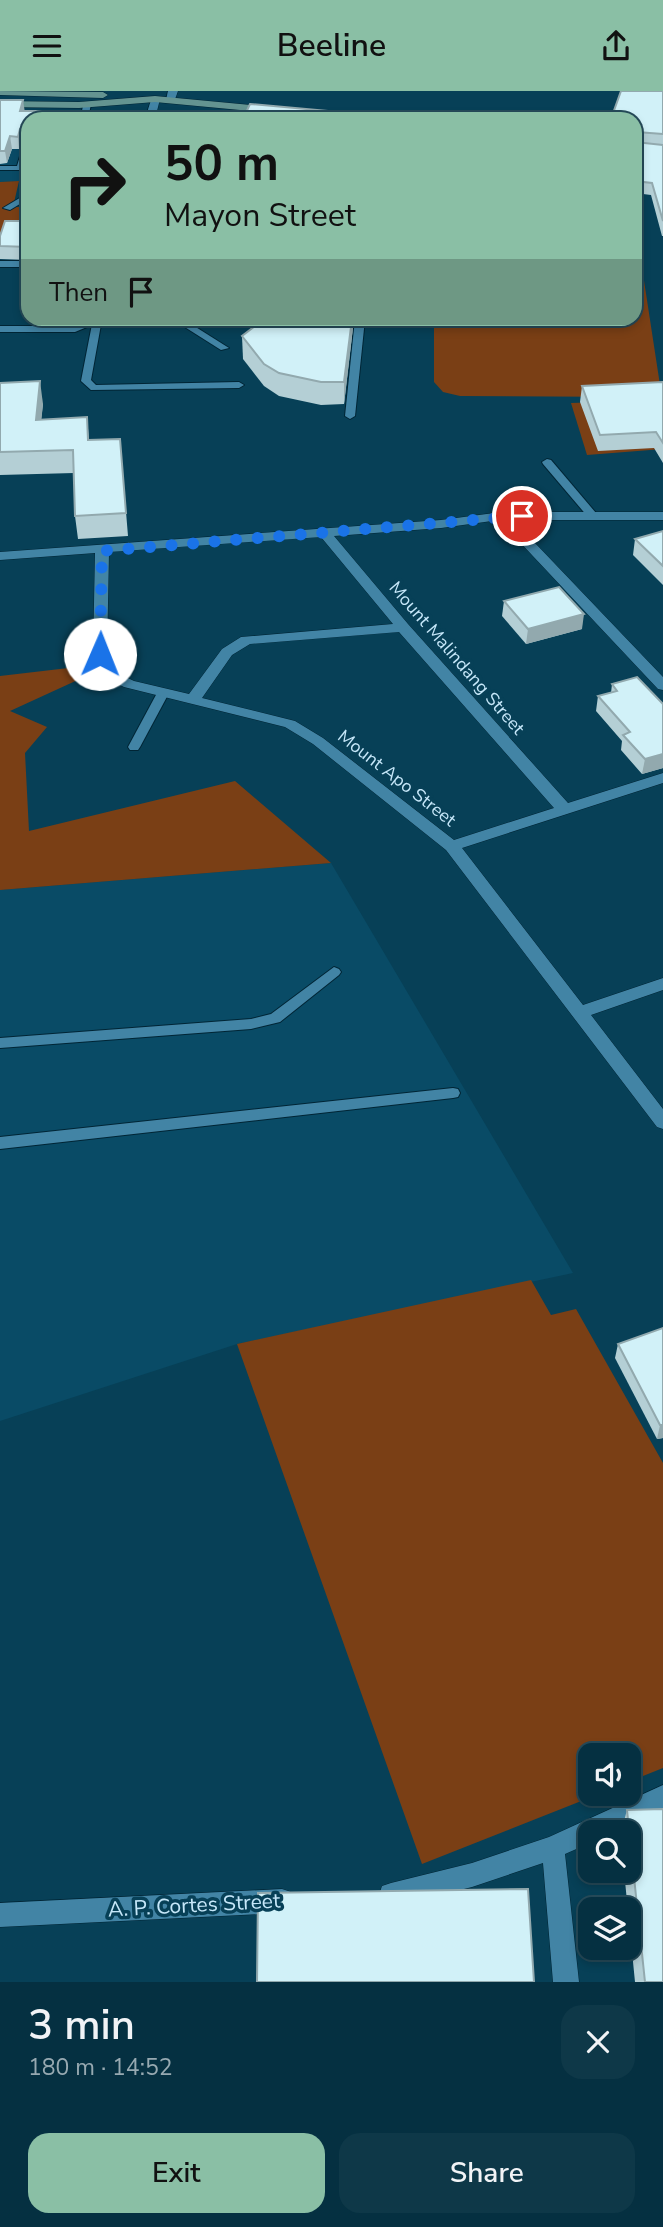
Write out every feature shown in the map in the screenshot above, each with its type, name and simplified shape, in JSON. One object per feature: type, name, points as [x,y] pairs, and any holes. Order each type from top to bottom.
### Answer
[{"type":"main road","points":[[0,92],[150,99],[172,95],[279,111]]},
{"type":"main road","points":[[0,98],[84,97]]},
{"type":"main road","points":[[0,104],[39,108],[84,97]]},
{"type":"street","points":[[150,99],[150,112]]},
{"type":"street","points":[[0,557],[441,524],[502,516],[663,516]]},
{"type":"street","points":[[502,516],[663,686]]},
{"type":"street","name":"Mount Malindang Street","points":[[324,532],[403,627],[563,808]]},
{"type":"street","name":"Mount Apo Street","points":[[102,551],[100,654],[107,673],[129,684],[290,725],[328,749],[452,846],[663,1122]]},
{"type":"street","points":[[193,699],[228,652],[246,640],[403,627]]},
{"type":"street","points":[[452,846],[563,808],[663,778]]},
{"type":"street","points":[[580,1012],[663,983]]},
{"type":"street","points":[[371,1896],[399,1895],[552,1848],[663,1797]]},
{"type":"street","points":[[552,1848],[557,1875],[566,1982]]},
{"type":"street","name":"A. P. Cortes Street","points":[[0,1915],[302,1900]]},
{"type":"lane","points":[[0,168],[21,168]]},
{"type":"lane","points":[[7,208],[21,201]]},
{"type":"lane","points":[[0,264],[21,264]]},
{"type":"lane","points":[[0,329],[75,329],[82,326]]},
{"type":"lane","points":[[96,326],[86,381],[94,388],[239,384]]},
{"type":"lane","points":[[188,326],[224,348]]},
{"type":"lane","points":[[350,416],[359,326]]},
{"type":"lane","points":[[547,462],[592,515]]},
{"type":"lane","points":[[134,747],[163,693]]},
{"type":"lane","points":[[0,1043],[251,1024],[275,1018],[334,972]]},
{"type":"lane","points":[[0,1143],[453,1093]]},
{"type":"shaded area","points":[[0,111],[148,111],[21,112],[21,181],[0,182]]},
{"type":"shaded area","points":[[19,181],[13,207],[21,207],[21,234],[0,235],[0,182]]},
{"type":"shaded area","points":[[642,268],[660,385],[636,397],[460,396],[443,392],[434,382],[434,326],[642,326]]},
{"type":"shaded area","points":[[663,400],[663,449],[587,455],[571,403]]},
{"type":"shaded area","points":[[77,667],[82,678],[10,711],[47,727],[25,753],[29,831],[235,781],[331,863],[0,890],[0,676]]},
{"type":"shaded area","points":[[331,863],[573,1273],[237,1344],[0,1421],[0,890]]},
{"type":"shaded area","points":[[531,1280],[551,1315],[576,1309],[663,1463],[663,1768],[641,1777],[641,1743],[578,1743],[578,1802],[422,1864],[237,1344]]},
{"type":"building","points":[[621,91],[663,91],[663,134],[642,132],[642,112],[614,112]]},
{"type":"building","points":[[0,100],[23,100],[20,111],[72,111],[21,112],[18,137],[10,136],[5,151],[0,151]]},
{"type":"building","points":[[250,104],[339,112],[246,112]]},
{"type":"building","points":[[642,143],[663,145],[663,221],[652,183],[642,182]]},
{"type":"building","points":[[5,221],[21,221],[21,247],[0,246]]},
{"type":"building","points":[[255,326],[351,326],[344,382],[321,382],[279,373],[264,364],[242,336]]},
{"type":"building","points":[[40,381],[36,420],[87,417],[88,440],[120,439],[126,513],[75,516],[73,450],[0,452],[0,383]]},
{"type":"building","points":[[663,382],[663,443],[656,432],[600,435],[582,386]]},
{"type":"building","points":[[663,531],[663,566],[635,539]]},
{"type":"building","points":[[559,587],[584,614],[528,629],[504,601]]},
{"type":"building","points":[[637,677],[663,704],[663,754],[645,759],[623,735],[630,732],[598,696],[617,691],[612,684]]},
{"type":"building","points":[[663,1328],[663,1425],[660,1425],[618,1344]]},
{"type":"building","points":[[663,1809],[663,1982],[645,1982],[641,1944],[641,1897],[636,1897],[635,1883],[641,1883],[641,1820],[628,1820],[627,1810]]},
{"type":"building","points":[[528,1889],[534,1982],[257,1982],[258,1893]]},
{"type":"route","points":[[100,654],[102,551],[522,516]]}]
